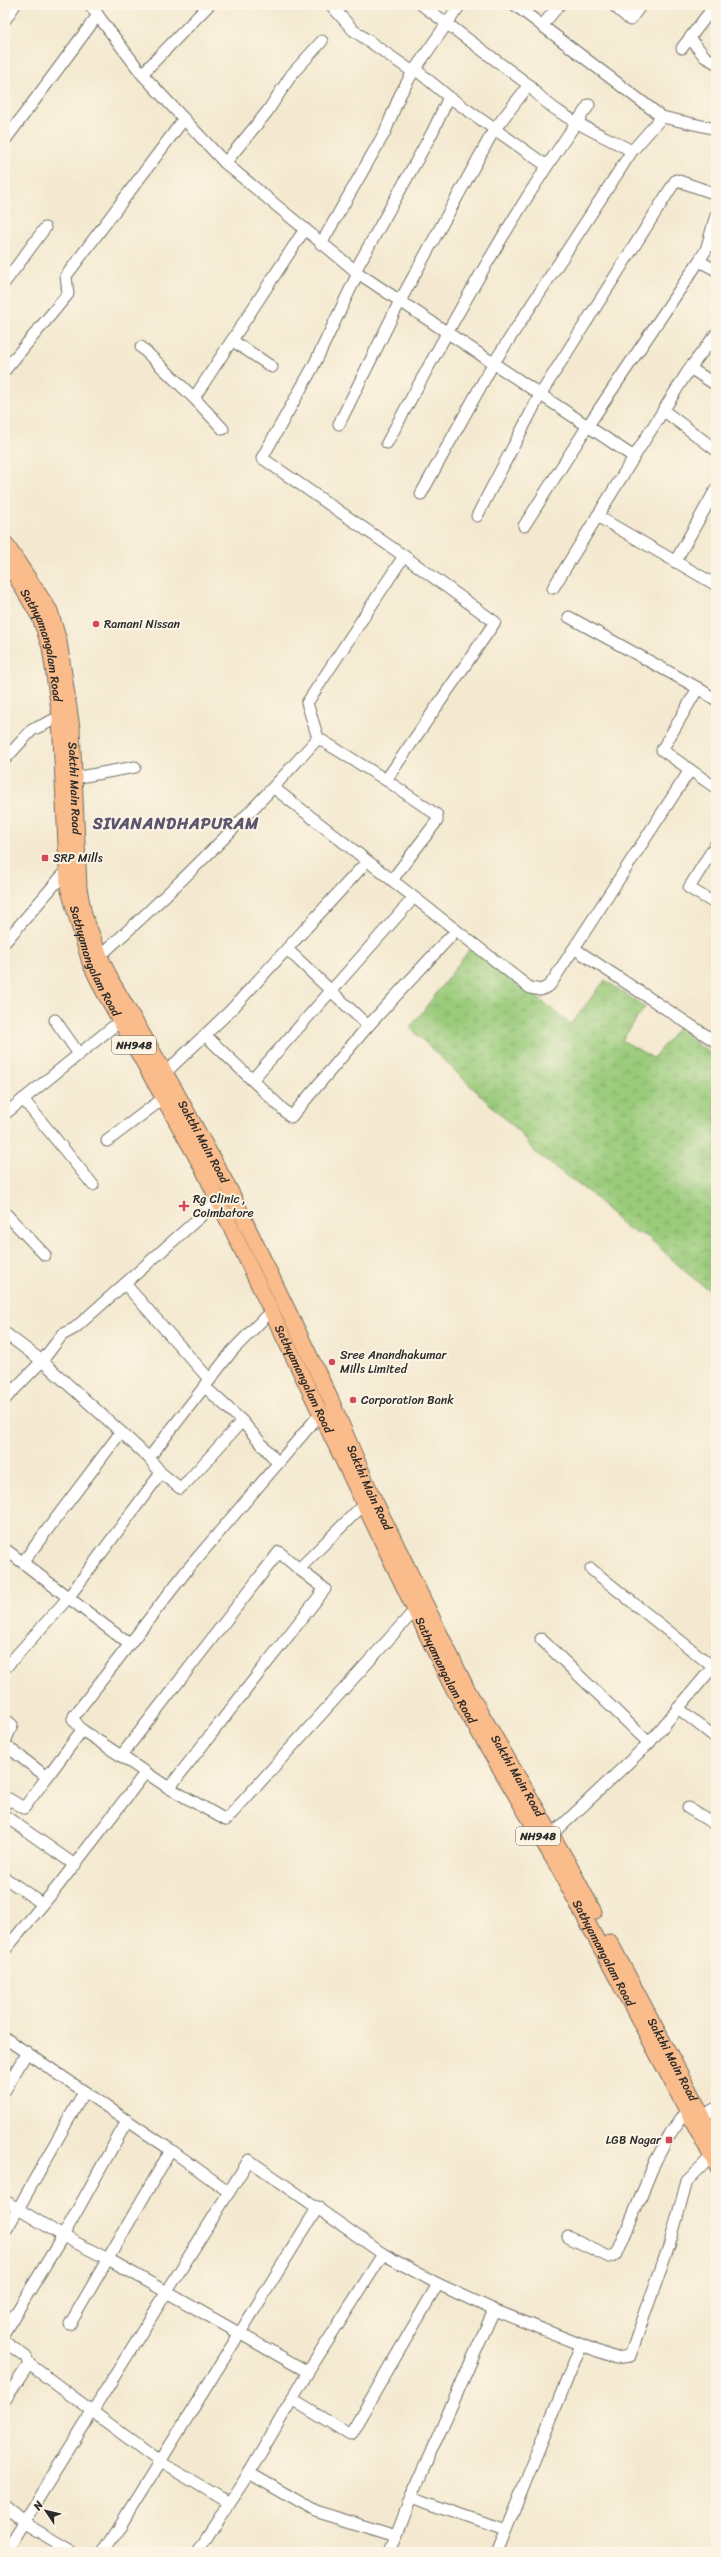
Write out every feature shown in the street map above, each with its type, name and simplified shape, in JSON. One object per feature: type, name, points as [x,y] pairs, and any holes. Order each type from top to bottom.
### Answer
[{"type":"highway","name":"Sakthi Main Road","points":[[5,543],[50,611],[59,641],[72,728],[79,888],[84,915],[100,956],[112,982],[165,1073],[216,1180],[330,1400],[371,1493],[424,1604],[467,1689],[552,1835],[716,2141]]},
{"type":"highway","name":"Sathyamangalam Road","points":[[5,558],[40,618],[50,647],[60,717],[67,870],[75,916],[90,963],[120,1021],[216,1180],[218,1201],[272,1310],[450,1683],[570,1889],[686,2111],[714,2159]]},
{"type":"street","points":[[5,20],[15,5]]},
{"type":"street","points":[[90,5],[142,74],[225,163],[321,244],[357,272],[446,333],[634,457]]},
{"type":"street","points":[[142,74],[208,5]]},
{"type":"street","points":[[331,5],[353,30],[414,71],[449,98],[547,166]]},
{"type":"street","points":[[422,5],[448,24],[467,41],[529,85],[538,96],[577,122],[632,151]]},
{"type":"street","points":[[321,244],[385,132],[398,100],[414,71],[460,5]]},
{"type":"street","points":[[515,5],[662,117],[716,129]]},
{"type":"street","points":[[542,26],[559,5]]},
{"type":"street","points":[[612,5],[630,20],[641,5]]},
{"type":"street","points":[[682,48],[715,5]]},
{"type":"street","points":[[5,140],[98,15]]},
{"type":"street","points":[[690,38],[705,57],[716,63]]},
{"type":"street","points":[[225,163],[267,112],[292,74],[322,41]]},
{"type":"street","points":[[339,424],[400,301],[494,130],[529,85]]},
{"type":"street","points":[[386,780],[495,622],[404,556],[262,458],[313,367],[357,272],[432,133],[449,98]]},
{"type":"street","points":[[387,443],[446,333],[547,166],[589,105]]},
{"type":"street","points":[[421,494],[493,364],[632,151],[662,117]]},
{"type":"street","points":[[5,370],[68,294],[66,276],[184,119]]},
{"type":"street","points":[[477,516],[540,395],[676,180],[716,194]]},
{"type":"street","points":[[524,526],[587,427],[706,250],[716,215]]},
{"type":"street","points":[[5,282],[45,228]]},
{"type":"street","points":[[194,398],[305,230]]},
{"type":"street","points":[[699,261],[716,270]]},
{"type":"street","points":[[553,588],[690,368],[716,334]]},
{"type":"street","points":[[233,340],[272,367]]},
{"type":"street","points":[[141,347],[224,429]]},
{"type":"street","points":[[690,368],[716,385]]},
{"type":"street","points":[[664,411],[716,450]]},
{"type":"street","points":[[675,562],[716,490]]},
{"type":"street","points":[[597,516],[716,586]]},
{"type":"street","points":[[392,880],[437,821],[437,815],[386,780],[318,738],[307,703],[404,556]]},
{"type":"street","points":[[569,617],[698,688],[716,700]]},
{"type":"street","points":[[698,688],[662,750],[716,788]]},
{"type":"street","points":[[5,759],[32,730],[60,717]]},
{"type":"street","points":[[100,956],[175,889],[274,788],[318,738]]},
{"type":"street","points":[[74,778],[135,767]]},
{"type":"street","points":[[274,788],[530,988],[541,990],[550,985],[575,949],[690,770]]},
{"type":"street","points":[[716,844],[689,888],[716,904]]},
{"type":"street","points":[[165,1073],[230,1011],[361,868]]},
{"type":"street","points":[[5,942],[67,870]]},
{"type":"street","points":[[252,1080],[409,904]]},
{"type":"street","points":[[205,1035],[291,1117],[368,1026],[450,937]]},
{"type":"street","points":[[287,949],[368,1026]]},
{"type":"street","points":[[575,949],[716,1042]]},
{"type":"street","points":[[55,1020],[79,1054]]},
{"type":"street","points":[[5,1114],[120,1021]]},
{"type":"street","points":[[107,1141],[165,1097]]},
{"type":"street","points":[[23,1099],[93,1185]]},
{"type":"street","points":[[5,1399],[42,1361],[62,1335],[76,1328],[218,1201]]},
{"type":"street","points":[[5,1213],[45,1255]]},
{"type":"street","points":[[125,1284],[208,1384],[278,1463]]},
{"type":"street","points":[[149,1458],[208,1384],[232,1351],[272,1310]]},
{"type":"street","points":[[5,1333],[42,1361],[149,1458],[161,1473],[180,1488],[242,1421]]},
{"type":"street","points":[[321,1413],[187,1570],[73,1719],[82,1730],[169,1788],[226,1820],[415,1610]]},
{"type":"street","points":[[23,1562],[121,1432]]},
{"type":"street","points":[[6,1667],[68,1598],[161,1473]]},
{"type":"street","points":[[298,1569],[364,1504]]},
{"type":"street","points":[[5,1548],[129,1644]]},
{"type":"street","points":[[121,1756],[279,1552],[298,1569],[325,1589],[169,1788]]},
{"type":"street","points":[[552,1835],[649,1743],[713,1667],[592,1569]]},
{"type":"street","points":[[541,1639],[649,1743]]},
{"type":"street","points":[[678,1708],[716,1738]]},
{"type":"street","points":[[5,1719],[12,1725],[5,1742]]},
{"type":"street","points":[[5,1804],[9,1799],[24,1808],[82,1730]]},
{"type":"street","points":[[5,1746],[47,1777]]},
{"type":"street","points":[[5,1950],[75,1865],[146,1772]]},
{"type":"street","points":[[688,1808],[716,1825]]},
{"type":"street","points":[[5,1816],[75,1865]]},
{"type":"street","points":[[5,1878],[43,1904]]},
{"type":"street","points":[[5,2038],[172,2150],[229,2192]]},
{"type":"street","points":[[5,2090],[27,2052]]},
{"type":"street","points":[[5,2232],[84,2092]]},
{"type":"street","points":[[703,2116],[716,2108]]},
{"type":"street","points":[[568,2238],[609,2257],[617,2254],[655,2162],[670,2134],[686,2111]]},
{"type":"street","points":[[5,2331],[63,2236],[127,2121]]},
{"type":"street","points":[[70,2324],[172,2150]]},
{"type":"street","points":[[5,2552],[249,2160],[383,2254],[438,2284],[494,2310],[615,2358],[630,2356],[670,2243],[686,2181],[714,2159]]},
{"type":"street","points":[[5,2201],[19,2208],[63,2236],[108,2259],[308,2372]]},
{"type":"street","points":[[104,2552],[318,2207]]},
{"type":"street","points":[[197,2552],[228,2502],[249,2473],[308,2372],[383,2254]]},
{"type":"street","points":[[293,2400],[350,2435],[438,2284]]},
{"type":"street","points":[[390,2552],[411,2497],[494,2310]]},
{"type":"street","points":[[5,2342],[26,2357],[29,2364],[160,2462],[228,2502]]},
{"type":"street","points":[[497,2552],[581,2345]]},
{"type":"street","points":[[5,2400],[29,2364]]},
{"type":"street","points":[[249,2473],[315,2511],[396,2536]]},
{"type":"street","points":[[411,2497],[505,2530]]},
{"type":"street","points":[[5,2507],[24,2523],[73,2552]]},
{"type":"green space","points":[[472,946],[571,1024],[605,980],[645,1007],[622,1040],[653,1058],[679,1027],[695,1043],[716,1056],[716,1295],[688,1274],[648,1237],[625,1228],[591,1194],[536,1153],[519,1132],[410,1028]]},
{"type":"place","name":"Ramani Nissan","points":[[96,624]]},
{"type":"place","name":"SRP Mills","points":[[45,858]]},
{"type":"place","name":"Rg Clinic , Coimbatore","points":[[184,1206]]},
{"type":"place","name":"Sree Anandhakumar Mills Limited","points":[[332,1362]]},
{"type":"place","name":"Corporation Bank","points":[[353,1400]]},
{"type":"place","name":"LGB Nagar","points":[[669,2140]]},
{"type":"district","name":"SIVANANDHAPURAM","points":[[176,823]]}]
